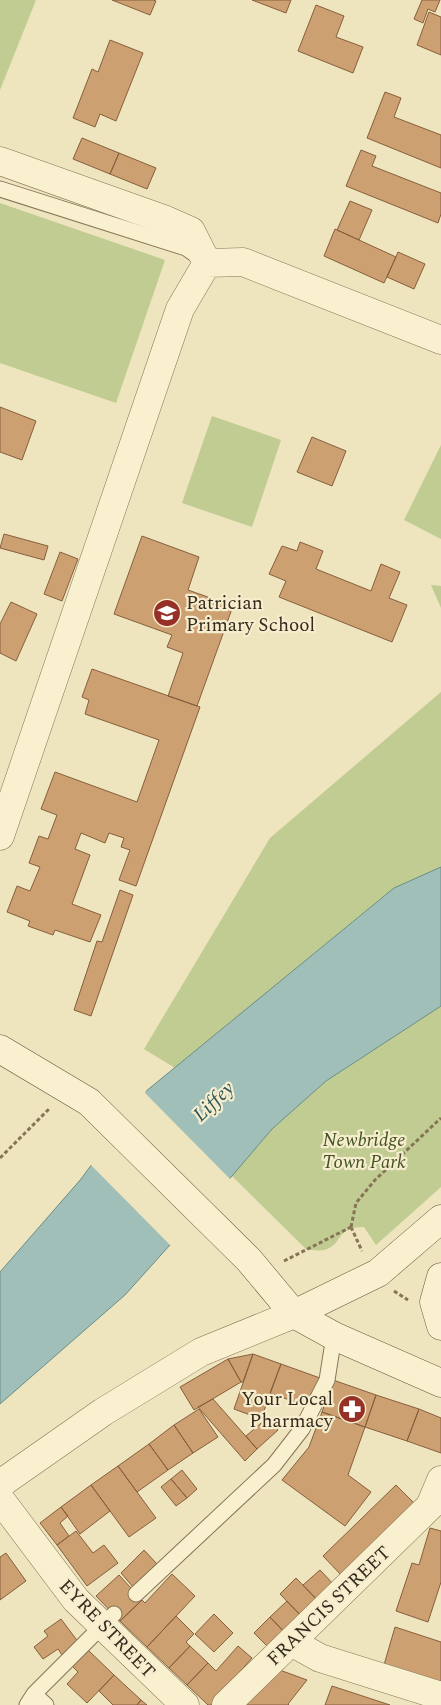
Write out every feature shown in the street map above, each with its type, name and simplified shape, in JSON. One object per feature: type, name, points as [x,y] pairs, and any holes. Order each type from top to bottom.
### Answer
[{"type":"street","points":[[0,161],[166,220],[191,231],[206,263]]},
{"type":"street","points":[[206,263],[243,262],[441,340]]},
{"type":"street","points":[[0,836],[6,801],[180,309],[206,263]]},
{"type":"street","points":[[0,1049],[78,1096],[255,1266],[294,1314],[334,1336],[441,1383]]},
{"type":"street","points":[[0,1484],[103,1412],[201,1352],[294,1314],[378,1273],[441,1220]]},
{"type":"street","points":[[441,1277],[434,1302],[441,1326]]},
{"type":"street","points":[[436,1508],[441,1480]]},
{"type":"street","name":"EYRE STREET","points":[[0,1499],[76,1600],[108,1620],[185,1705]]},
{"type":"street","name":"FRANCIS STREET","points":[[226,1705],[436,1508]]},
{"type":"street","points":[[291,1642],[320,1658],[441,1696]]},
{"type":"lane","points":[[0,189],[186,248],[206,263]]},
{"type":"lane","points":[[136,1594],[274,1465],[302,1429],[326,1380],[334,1336]]},
{"type":"lane","points":[[46,1705],[30,1700],[108,1620]]},
{"type":"path","points":[[1,1157],[78,1096]]},
{"type":"path","points":[[255,1266],[351,1227],[356,1203],[375,1180],[441,1118]]},
{"type":"green space","points":[[0,0],[36,0],[0,90]]},
{"type":"green space","points":[[0,203],[165,260],[116,403],[0,363]]},
{"type":"green space","points":[[212,416],[281,440],[252,527],[182,503]]},
{"type":"green space","points":[[441,445],[441,539],[404,520]]},
{"type":"green space","points":[[431,585],[441,586],[441,608]]},
{"type":"green space","points":[[441,692],[441,868],[385,895],[175,1068],[144,1049],[270,838]]},
{"type":"green space","name":"Newbridge Town Park","points":[[441,1006],[441,1187],[376,1245],[364,1227],[354,1228],[343,1233],[330,1248],[307,1250],[232,1176],[272,1129],[326,1081]]},
{"type":"water","name":"Liffey","points":[[441,867],[441,1006],[326,1081],[272,1129],[125,1295],[0,1404],[0,1272],[81,1179],[145,1092],[394,888]]},
{"type":"pier","points":[[148,1087],[145,1093],[232,1181],[172,1247],[89,1163]]},
{"type":"building","points":[[112,0],[153,0],[156,1],[150,15]]},
{"type":"building","points":[[252,0],[291,0],[286,13]]},
{"type":"building","points":[[422,0],[440,0],[435,12],[428,9],[423,23],[414,19]]},
{"type":"building","points":[[316,5],[344,16],[336,37],[363,47],[353,73],[298,51]]},
{"type":"building","points":[[429,12],[441,17],[441,55],[417,45]]},
{"type":"building","points":[[110,40],[143,53],[116,121],[100,114],[95,127],[73,118],[92,69],[98,72]]},
{"type":"building","points":[[385,92],[401,98],[394,117],[441,135],[441,168],[367,138]]},
{"type":"building","points":[[82,138],[119,153],[110,174],[73,159]]},
{"type":"building","points":[[361,150],[376,156],[372,166],[441,193],[441,214],[438,223],[346,186]]},
{"type":"building","points":[[119,153],[156,168],[147,189],[110,174]]},
{"type":"building","points":[[350,201],[372,210],[359,240],[337,230]]},
{"type":"building","points":[[335,229],[396,257],[384,283],[324,256]]},
{"type":"building","points":[[398,252],[425,264],[414,289],[387,277]]},
{"type":"building","points":[[0,407],[36,421],[22,460],[0,452]]},
{"type":"building","points":[[312,437],[346,451],[332,486],[297,472]]},
{"type":"building","points":[[4,534],[48,546],[44,560],[0,548]]},
{"type":"building","points":[[142,536],[199,557],[188,590],[233,606],[197,706],[168,696],[183,653],[167,647],[172,635],[114,614]]},
{"type":"building","points":[[300,542],[323,551],[316,569],[371,591],[381,564],[400,572],[389,598],[407,605],[392,642],[279,597],[286,581],[269,574],[282,546],[297,551]]},
{"type":"building","points":[[60,552],[78,559],[62,601],[44,594]]},
{"type":"building","points":[[11,602],[37,614],[16,661],[0,653],[0,624]]},
{"type":"building","points":[[92,669],[200,707],[136,886],[119,880],[130,850],[121,847],[124,838],[109,833],[105,843],[81,833],[75,849],[90,855],[72,904],[101,915],[90,942],[55,930],[53,935],[28,926],[30,921],[7,912],[17,886],[30,891],[40,867],[29,863],[39,836],[48,839],[57,815],[41,809],[55,772],[137,802],[159,740],[85,714],[89,700],[82,697]]},
{"type":"building","points":[[120,890],[133,895],[91,1016],[74,1010],[97,941],[102,942]]},
{"type":"building","points":[[253,1354],[243,1382],[241,1382],[228,1359]]},
{"type":"building","points":[[253,1354],[281,1364],[261,1419],[234,1409]]},
{"type":"building","points":[[228,1359],[241,1382],[194,1410],[180,1387]]},
{"type":"building","points":[[281,1364],[320,1378],[309,1407],[270,1393]]},
{"type":"building","points":[[333,1380],[376,1395],[365,1427],[322,1412]]},
{"type":"building","points":[[376,1395],[419,1409],[407,1441],[365,1427]]},
{"type":"building","points":[[213,1399],[257,1449],[245,1461],[198,1407]]},
{"type":"building","points":[[199,1409],[218,1437],[193,1453],[174,1425]]},
{"type":"building","points":[[419,1409],[441,1418],[441,1453],[407,1441]]},
{"type":"building","points":[[322,1412],[365,1427],[348,1475],[371,1492],[345,1526],[282,1480],[309,1447]]},
{"type":"building","points":[[267,1418],[278,1430],[257,1449],[246,1436]]},
{"type":"building","points":[[174,1425],[193,1453],[168,1470],[149,1444]]},
{"type":"building","points":[[149,1444],[168,1470],[137,1492],[118,1466]]},
{"type":"building","points":[[118,1466],[156,1518],[129,1537],[91,1485]]},
{"type":"building","points":[[182,1470],[197,1489],[187,1498],[171,1479]]},
{"type":"building","points":[[171,1479],[187,1498],[176,1506],[161,1487]]},
{"type":"building","points":[[91,1485],[110,1511],[80,1534],[61,1507]]},
{"type":"building","points":[[396,1485],[415,1504],[344,1578],[323,1556]]},
{"type":"building","points":[[61,1507],[68,1516],[60,1523],[69,1536],[57,1545],[40,1523]]},
{"type":"building","points":[[430,1528],[441,1531],[441,1582],[428,1622],[396,1611],[412,1563],[419,1565]]},
{"type":"building","points":[[76,1531],[93,1553],[104,1545],[118,1563],[87,1586],[57,1545]]},
{"type":"building","points":[[144,1550],[157,1564],[133,1587],[121,1573]]},
{"type":"building","points":[[6,1553],[26,1581],[0,1600],[0,1557]]},
{"type":"building","points":[[320,1570],[336,1587],[319,1602],[303,1585]]},
{"type":"building","points":[[172,1574],[195,1596],[147,1647],[120,1621],[142,1600],[145,1603]]},
{"type":"building","points":[[119,1575],[142,1600],[120,1621],[96,1596]]},
{"type":"building","points":[[296,1578],[319,1602],[303,1618],[280,1594]]},
{"type":"building","points":[[287,1601],[303,1618],[286,1634],[270,1617]]},
{"type":"building","points":[[214,1614],[233,1633],[214,1652],[195,1634]]},
{"type":"building","points":[[176,1616],[194,1634],[186,1642],[190,1646],[169,1668],[147,1647]]},
{"type":"building","points":[[270,1617],[286,1634],[270,1649],[254,1633]]},
{"type":"building","points":[[61,1619],[79,1643],[62,1655],[58,1649],[43,1659],[34,1647],[48,1636],[44,1631]]},
{"type":"building","points":[[395,1627],[441,1642],[441,1683],[384,1665]]},
{"type":"building","points":[[190,1646],[208,1663],[187,1685],[169,1668]]},
{"type":"building","points":[[238,1646],[252,1658],[230,1683],[220,1705],[208,1705],[187,1685],[208,1663],[216,1671]]},
{"type":"building","points":[[88,1650],[114,1675],[87,1703],[67,1684],[78,1672],[72,1666]]},
{"type":"building","points":[[277,1669],[307,1680],[289,1705],[245,1705]]},
{"type":"building","points":[[114,1675],[141,1700],[137,1705],[113,1705],[99,1691]]},
{"type":"building","points":[[332,1686],[390,1705],[325,1705]]},
{"type":"building","points":[[141,1700],[147,1705],[137,1705]]},
{"type":"place","name":"Patrician Primary School","points":[[167,613]]},
{"type":"place","name":"Your Local Pharmacy","points":[[352,1409]]}]
